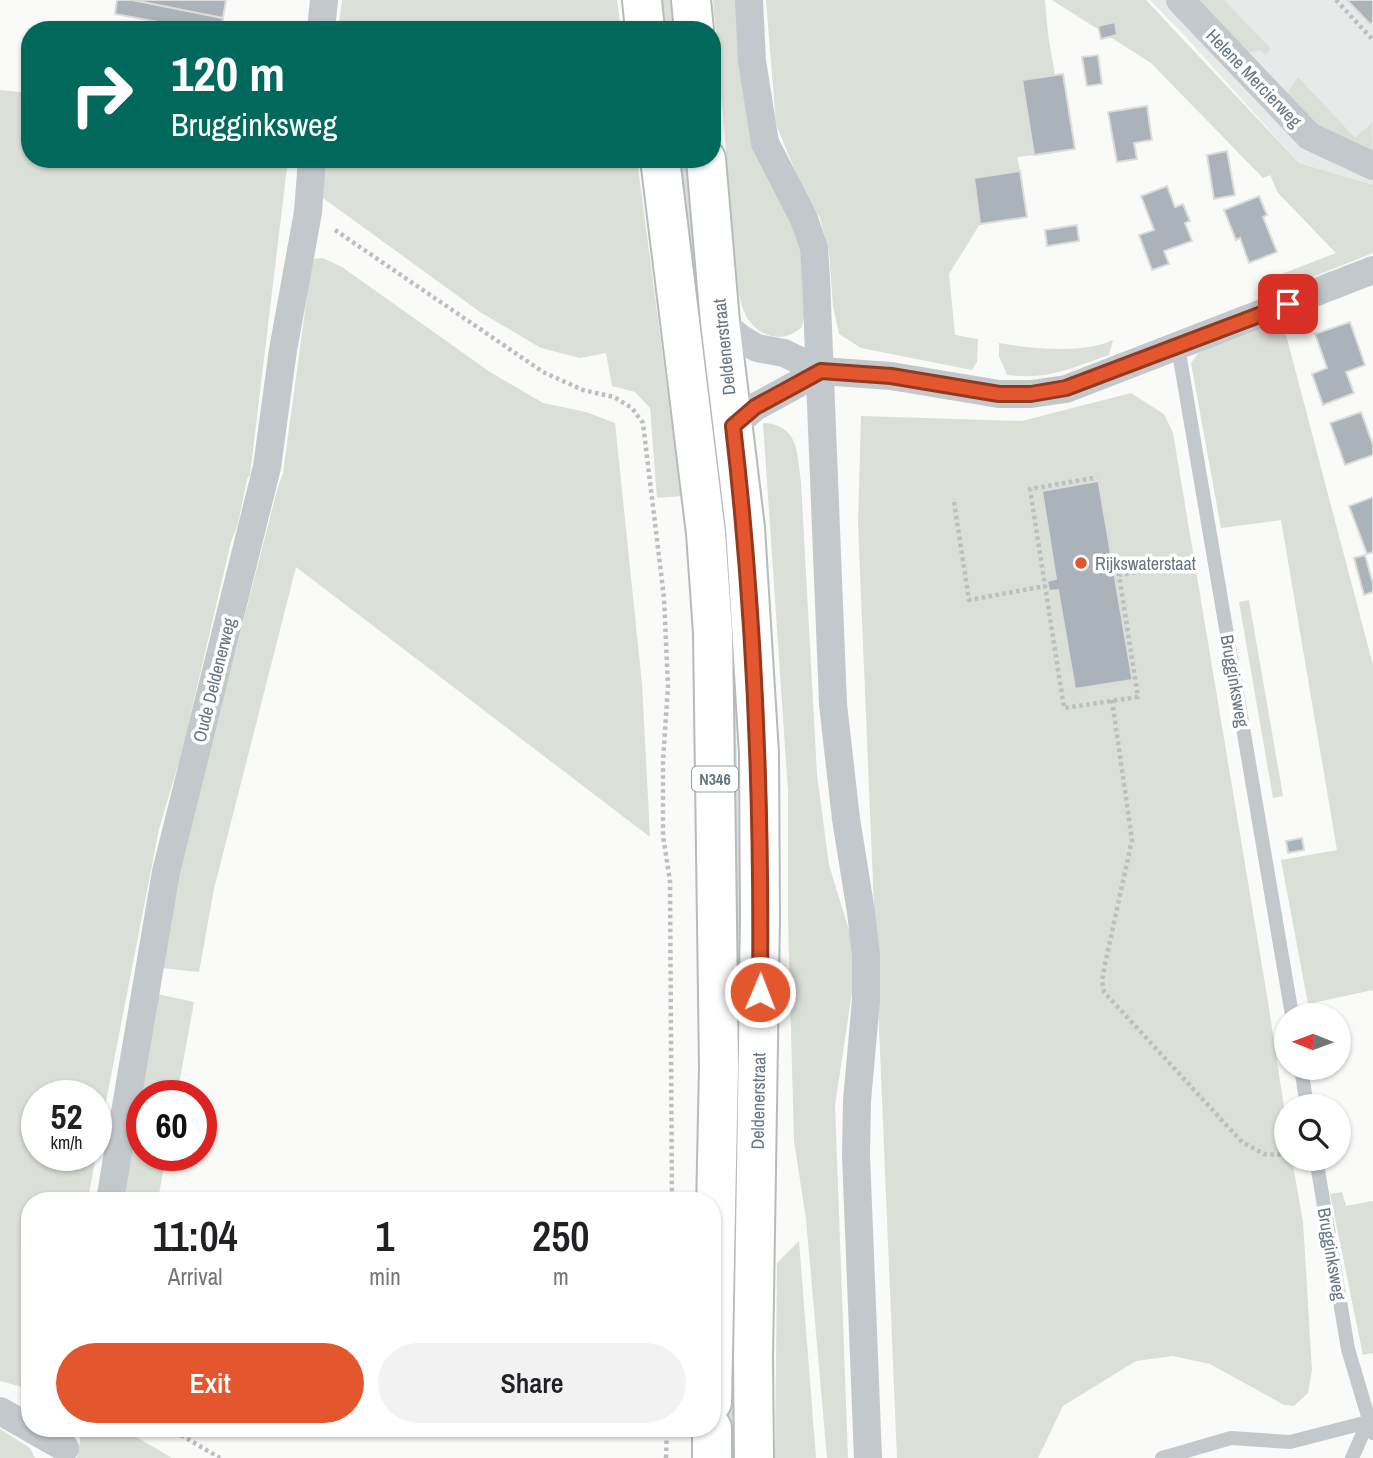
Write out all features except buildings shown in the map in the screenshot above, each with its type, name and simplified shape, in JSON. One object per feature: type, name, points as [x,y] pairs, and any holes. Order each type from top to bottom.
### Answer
[{"type":"main road","points":[[642,0],[644,21]]},
{"type":"main road","points":[[691,0],[693,21]]},
{"type":"main road","name":"N346","points":[[661,168],[706,533],[713,632],[719,1067],[716,1192]]},
{"type":"main road","name":"Deldenerstraat","points":[[707,168],[720,322],[745,528],[759,754],[760,931],[753,1358],[754,1458]]},
{"type":"main road","points":[[712,1437],[712,1458]]},
{"type":"street","points":[[322,21],[324,0]]},
{"type":"street","points":[[749,0],[752,61],[765,143],[804,219],[814,248],[834,704],[844,805],[862,912],[866,956],[866,1000],[857,1101],[856,1155],[868,1458]]},
{"type":"street","name":"Helene Mercierweg","points":[[1180,0],[1309,136],[1373,166]]},
{"type":"street","name":"Oude Deldenerweg","points":[[111,1192],[166,872],[267,467],[283,349],[308,212],[311,168]]},
{"type":"street","points":[[720,322],[757,348],[784,353],[821,371],[891,376],[999,394],[1031,394],[1066,388],[1373,270]]},
{"type":"street","points":[[733,426],[755,407],[821,371]]},
{"type":"street","points":[[0,1411],[21,1422]]},
{"type":"lane","name":"Brugginksweg","points":[[1178,347],[1290,1003]]},
{"type":"lane","name":"Brugginksweg","points":[[1318,1171],[1348,1349],[1371,1427]]},
{"type":"lane","points":[[1162,1458],[1231,1438],[1290,1442],[1371,1427]]},
{"type":"lane","points":[[1352,1458],[1371,1427]]},
{"type":"path","points":[[1336,0],[1373,40]]},
{"type":"path","points":[[308,212],[543,372],[583,390],[614,397],[632,408],[643,423],[664,598],[668,687],[663,761],[663,836],[670,881],[672,1192]]},
{"type":"path","points":[[1093,478],[1030,489],[1064,708],[1138,696],[1119,575],[1214,559]]},
{"type":"path","points":[[954,502],[969,600],[1045,586]]},
{"type":"path","points":[[1112,701],[1132,840],[1105,964],[1102,981],[1104,992],[1242,1142],[1264,1154],[1274,1154]]},
{"type":"path","points":[[184,1437],[220,1458]]},
{"type":"path","points":[[666,1458],[667,1437]]},
{"type":"shaded area","points":[[342,0],[617,0],[620,21],[339,21]]},
{"type":"shaded area","points":[[653,0],[672,0],[674,21],[656,21]]},
{"type":"shaded area","points":[[713,0],[739,0],[753,149],[799,243],[805,285],[805,311],[802,327],[787,336],[765,334],[751,323],[742,306],[721,90],[721,21],[715,21]]},
{"type":"shaded area","points":[[766,0],[1045,0],[1055,75],[1022,80],[1034,155],[1017,157],[1020,171],[974,178],[980,224],[949,274],[955,335],[978,339],[977,362],[972,370],[861,348],[839,334],[833,306],[829,252],[820,218],[802,188],[776,124]]},
{"type":"shaded area","points":[[1052,0],[1146,0],[1299,163],[1373,185],[1373,253],[1270,294],[1258,286],[1258,283],[1336,253],[1278,193],[1270,175],[1263,178],[1151,63]]},
{"type":"shaded area","points":[[1150,0],[1373,0],[1373,185],[1299,163]]},
{"type":"shaded area","points":[[1194,0],[1224,0],[1271,49],[1265,55],[1260,50],[1245,54]]},
{"type":"shaded area","points":[[1298,77],[1355,138],[1372,123],[1373,155],[1324,132],[1288,95]]},
{"type":"shaded area","points":[[0,90],[21,92],[21,168],[287,168],[250,475],[231,542],[181,755],[159,829],[110,1080],[21,1080],[21,1171],[93,1171],[89,1192],[21,1192],[21,1387],[0,1381]]},
{"type":"shaded area","points":[[325,168],[638,168],[681,496],[657,498],[650,408],[635,392],[612,386],[606,353],[580,358],[541,348],[480,312],[323,198]]},
{"type":"shaded area","points":[[674,168],[688,168],[733,602],[741,1095],[736,1458],[727,1458],[732,1146]]},
{"type":"shaded area","points":[[323,258],[342,267],[490,372],[543,403],[586,412],[615,423],[642,684],[650,837],[296,567],[214,889],[199,972],[162,968],[177,881],[283,473],[312,259]]},
{"type":"shaded area","points":[[1280,312],[1373,665],[1373,990],[1313,1003],[1308,1003],[1281,860],[1337,850],[1281,520],[1221,528],[1191,363],[1205,344]]},
{"type":"shaded area","points":[[1113,340],[1109,355],[1071,368],[1035,376],[1007,375],[999,356],[999,343],[1072,349]]},
{"type":"shaded area","points":[[1131,393],[1164,414],[1173,433],[1268,1002],[1274,1041],[1274,1080],[1280,1080],[1282,1094],[1274,1094],[1274,1171],[1294,1171],[1303,1222],[1312,1370],[1308,1393],[1294,1406],[1284,1405],[1210,1364],[1173,1356],[1136,1361],[1063,1406],[1038,1458],[897,1458],[858,524],[861,416],[1022,421]]},
{"type":"shaded area","points":[[763,423],[784,429],[790,435],[797,451],[817,775],[829,865],[852,940],[853,986],[835,1105],[848,1458],[827,1458],[806,1219],[794,1141],[788,917],[788,791]]},
{"type":"shaded area","points":[[1249,600],[1283,796],[1273,798],[1239,602]]},
{"type":"shaded area","points":[[157,994],[194,1002],[180,1080],[142,1080]]},
{"type":"shaded area","points":[[126,1167],[126,1171],[163,1171],[159,1192],[121,1192]]},
{"type":"shaded area","points":[[1342,1192],[1346,1206],[1373,1201],[1373,1353],[1363,1355],[1330,1194]]},
{"type":"shaded area","points":[[799,1241],[816,1458],[775,1458],[777,1263]]},
{"type":"shaded area","points":[[0,1429],[30,1448],[35,1458],[0,1458]]},
{"type":"shaded area","points":[[80,1437],[136,1437],[172,1458],[77,1458]]},
{"type":"place","name":"Rijkswaterstaat","points":[[1081,563]]},
{"type":"route","points":[[760,992],[759,754],[745,528],[733,426],[755,407],[821,371],[891,376],[999,394],[1031,394],[1066,388],[1288,304]]}]
